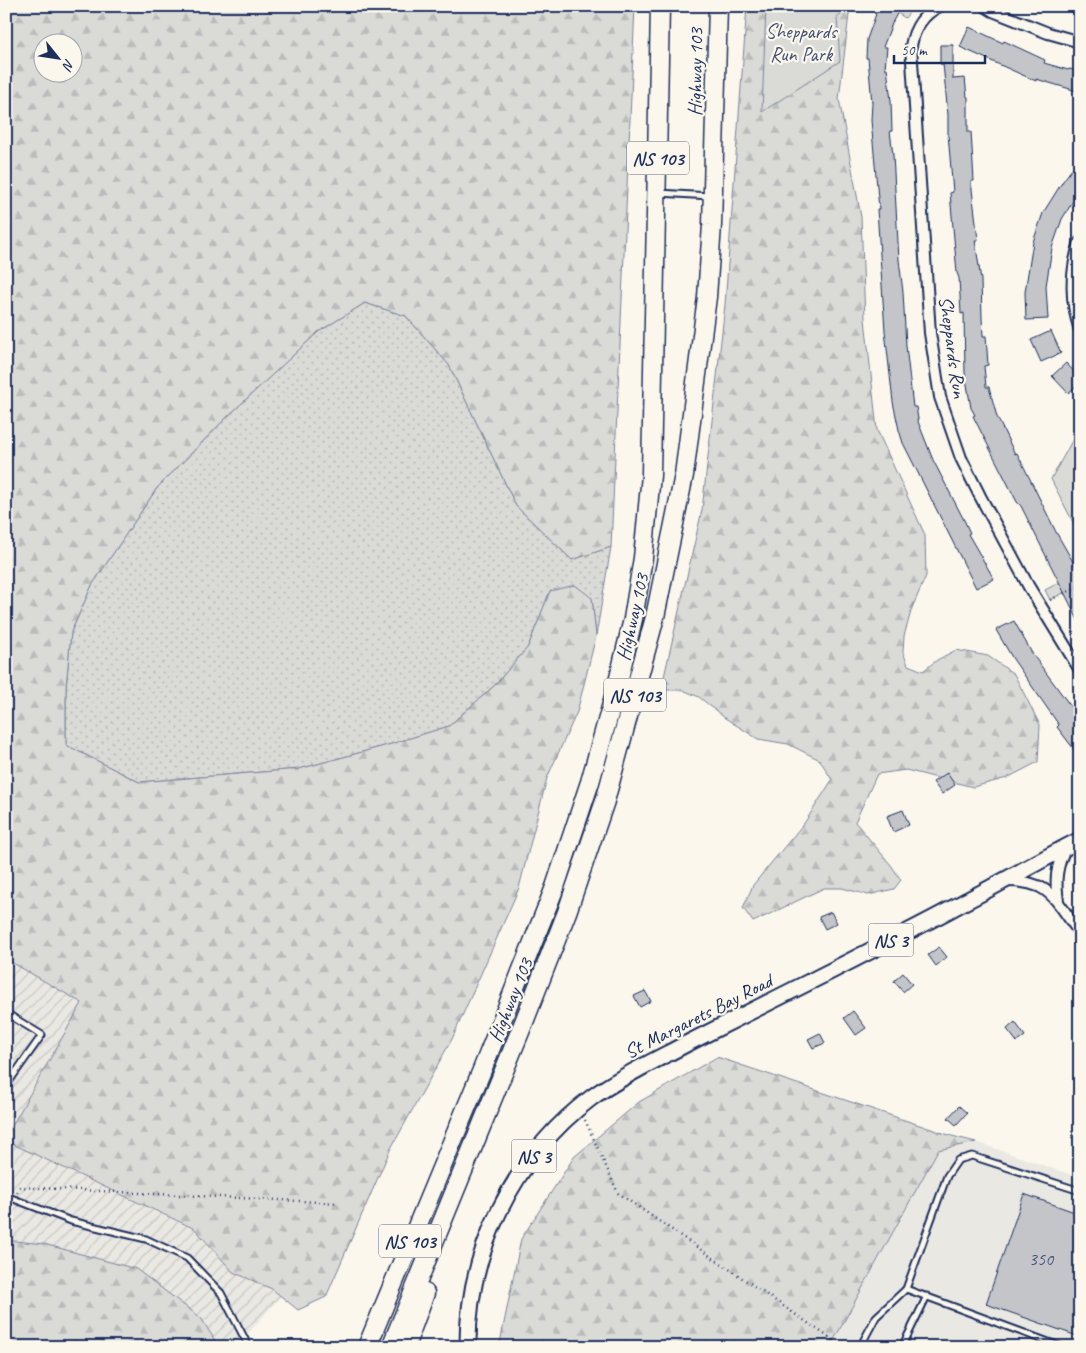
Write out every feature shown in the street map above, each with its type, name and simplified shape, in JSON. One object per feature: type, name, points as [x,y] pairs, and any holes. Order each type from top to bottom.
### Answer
[{"type":"highway","name":"Highway 103","points":[[367,1347],[541,923],[580,816],[618,682],[639,588],[649,502],[652,450],[653,291],[660,6]]},
{"type":"highway","name":"Highway 103","points":[[391,1347],[563,922],[593,838],[624,736],[655,617],[678,510],[694,403],[710,273],[718,6]]},
{"type":"highway","points":[[405,1347],[515,1058],[517,1039]]},
{"type":"main road","name":"St Margarets Bay Road","points":[[468,1347],[469,1311],[476,1271],[490,1230],[516,1181],[544,1141],[591,1098],[644,1066],[936,918],[1002,880],[1080,840]]},
{"type":"street","name":"Sheppards Run","points":[[940,6],[921,21],[914,33],[911,46],[932,355],[946,417],[961,458],[1040,606],[1080,670]]},
{"type":"street","points":[[985,6],[1048,33],[1080,42]]},
{"type":"street","points":[[1080,242],[1074,265],[1072,289],[1074,309],[1080,330]]},
{"type":"street","points":[[1058,901],[1056,877],[1060,859],[1066,847]]},
{"type":"street","points":[[1002,880],[1036,884],[1048,891],[1058,901],[1080,933]]},
{"type":"lane","points":[[656,192],[713,196]]},
{"type":"lane","points":[[6,1013],[42,1035],[6,1086]]},
{"type":"lane","points":[[860,1347],[876,1317],[906,1289],[947,1176],[958,1160],[972,1156],[1080,1191]]},
{"type":"lane","points":[[6,1196],[71,1222],[146,1239],[187,1258],[221,1293],[249,1347]]},
{"type":"lane","points":[[906,1289],[1062,1347]]},
{"type":"lane","points":[[902,1347],[926,1296]]},
{"type":"path","points":[[1040,606],[1080,586]]},
{"type":"path","points":[[580,1108],[618,1193],[843,1347]]},
{"type":"path","points":[[14,1198],[20,1187],[338,1203]]},
{"type":"shaded area","points":[[6,959],[82,1003],[6,1136]]},
{"type":"shaded area","points":[[6,1141],[195,1230],[233,1272],[272,1289],[281,1296],[236,1347],[219,1347],[201,1318],[44,1244],[6,1240]]},
{"type":"shaded area","points":[[976,1142],[1080,1178],[1080,1347],[830,1347],[938,1150]]},
{"type":"green space","points":[[6,6],[635,6],[611,547],[572,560],[516,506],[449,365],[406,316],[365,303],[318,332],[226,418],[157,488],[92,585],[71,632],[66,688],[66,745],[139,782],[299,769],[449,726],[494,686],[528,647],[550,591],[575,585],[592,598],[596,636],[577,712],[547,778],[519,888],[452,1039],[390,1150],[326,1297],[298,1310],[272,1289],[233,1272],[195,1229],[6,1141],[6,1136],[82,1003],[6,959]]},
{"type":"green space","points":[[747,6],[850,6],[839,99],[861,217],[865,319],[877,430],[925,535],[926,576],[912,608],[904,636],[903,652],[908,665],[923,671],[937,660],[956,650],[988,656],[1014,674],[1040,725],[1038,762],[1007,778],[973,787],[906,770],[877,774],[855,822],[901,880],[894,889],[868,895],[842,888],[824,888],[753,922],[743,908],[753,885],[805,822],[832,780],[820,760],[788,744],[758,739],[725,718],[699,697],[683,690],[661,690],[702,510],[725,305]]},
{"type":"green space","name":"Sheppards Run Park","points":[[766,6],[848,6],[837,18],[840,61],[762,112]]},
{"type":"green space","name":"Sheppards Run Park","points":[[887,6],[915,6],[905,18]]},
{"type":"green space","points":[[365,303],[406,316],[449,365],[516,506],[572,560],[611,547],[596,636],[592,598],[550,591],[528,647],[494,686],[449,726],[299,769],[139,782],[66,745],[66,688],[71,632],[92,585],[157,488],[226,418],[318,332]]},
{"type":"green space","points":[[1073,439],[1080,441],[1080,536],[1051,479]]},
{"type":"green space","points":[[1080,572],[1080,584],[1050,600],[1045,590]]},
{"type":"green space","points":[[717,1057],[952,1136],[976,1142],[938,1150],[830,1347],[500,1347],[521,1239],[574,1157],[639,1102]]},
{"type":"green space","points":[[6,1240],[44,1244],[136,1269],[201,1318],[219,1347],[6,1347]]},
{"type":"building","points":[[878,6],[889,6],[898,12],[883,47],[887,47],[885,68],[887,68],[891,101],[892,131],[890,131],[899,260],[913,407],[916,407],[917,419],[933,460],[965,522],[970,533],[968,534],[994,579],[976,588],[903,443],[893,402],[885,331],[877,209],[879,209],[871,120],[872,103],[868,58],[866,58],[867,39],[876,14],[874,13]]},
{"type":"building","points":[[969,27],[1045,60],[1044,63],[1068,70],[1080,71],[1077,91],[1036,79],[1036,81],[960,47]]},
{"type":"building","points":[[940,45],[953,45],[953,79],[965,78],[968,97],[968,132],[971,132],[974,181],[971,181],[978,240],[975,240],[981,280],[983,336],[986,336],[988,365],[984,366],[986,387],[989,387],[997,417],[1015,454],[1017,453],[1056,532],[1080,574],[1080,624],[1021,506],[1017,502],[973,416],[975,415],[971,408],[965,373],[964,313],[961,314],[959,278],[957,273],[950,193],[953,192],[948,115],[943,64],[940,64]]},
{"type":"building","points":[[1080,158],[1080,190],[1062,219],[1052,248],[1046,286],[1048,319],[1026,320],[1025,292],[1033,242],[1043,213]]},
{"type":"building","points":[[1051,331],[1061,353],[1041,362],[1031,340]]},
{"type":"building","points":[[1066,363],[1080,378],[1080,383],[1068,393],[1052,376]]},
{"type":"building","points":[[1014,621],[1033,655],[1080,719],[1080,757],[1057,727],[1059,725],[1013,659],[996,630]]},
{"type":"building","points":[[947,773],[955,785],[942,794],[933,782]]},
{"type":"building","points":[[903,810],[909,825],[893,832],[887,816]]},
{"type":"building","points":[[831,912],[837,923],[825,929],[819,917]]},
{"type":"building","points":[[939,947],[947,957],[936,966],[928,955]]},
{"type":"building","points":[[903,973],[912,984],[903,992],[894,981]]},
{"type":"building","points":[[645,991],[651,1001],[640,1007],[634,996]]},
{"type":"building","points":[[853,1011],[866,1028],[856,1035],[844,1018]]},
{"type":"building","points":[[1015,1022],[1025,1036],[1017,1042],[1007,1029]]},
{"type":"building","points":[[820,1033],[825,1043],[813,1048],[808,1039]]},
{"type":"building","points":[[959,1106],[967,1113],[956,1125],[948,1118]]},
{"type":"building","points":[[1024,1194],[1080,1214],[1080,1337],[986,1304]]}]
